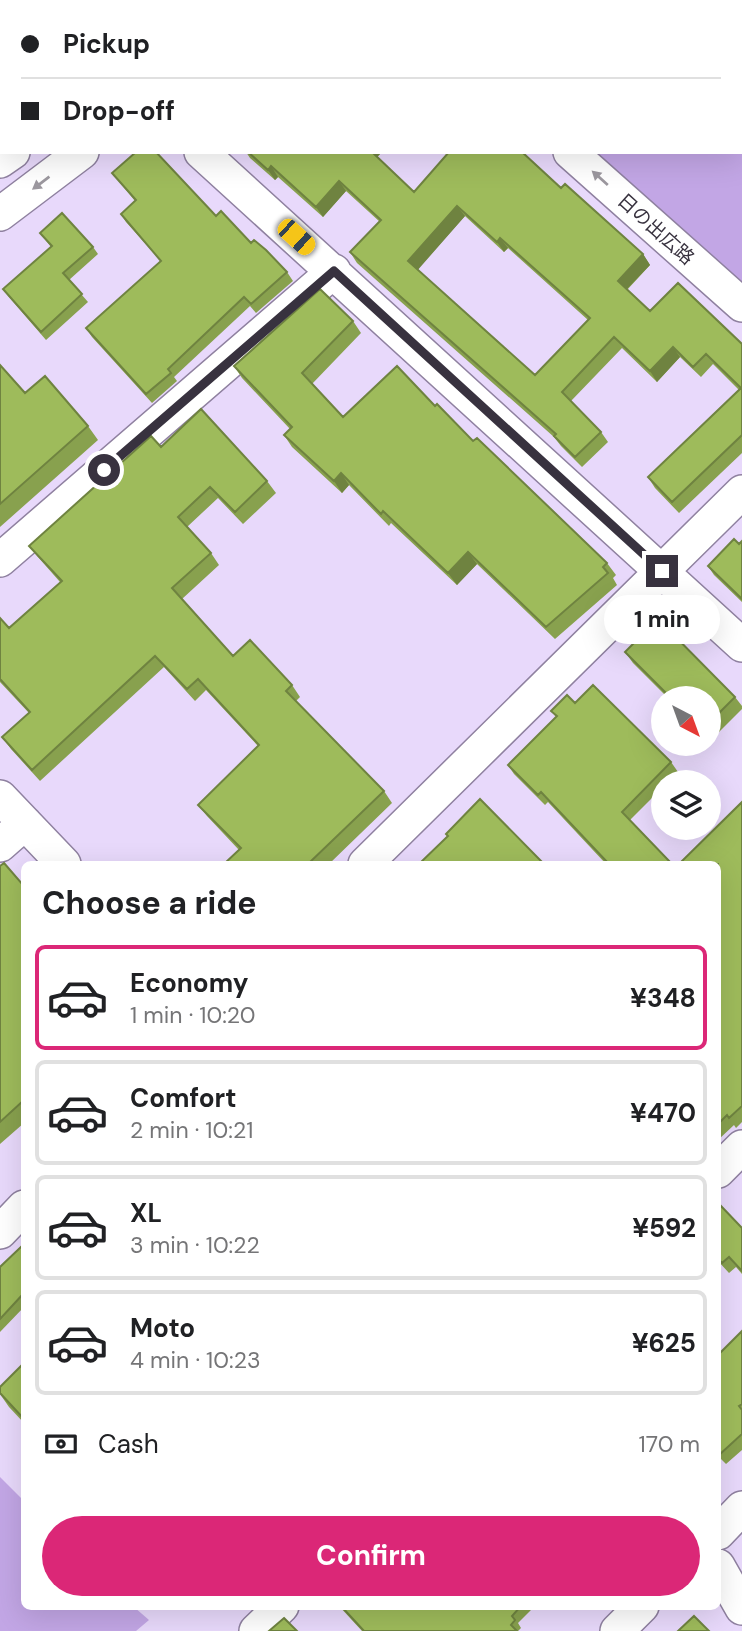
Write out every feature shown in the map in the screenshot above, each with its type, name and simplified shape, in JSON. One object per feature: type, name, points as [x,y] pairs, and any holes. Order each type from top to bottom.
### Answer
[{"type":"street","points":[[0,214],[79,154]]},
{"type":"street","points":[[203,154],[742,645]]},
{"type":"street","name":"日の出広路","points":[[572,154],[742,305]]},
{"type":"street","points":[[0,560],[334,271]]},
{"type":"street","points":[[368,861],[742,492]]},
{"type":"street","points":[[0,797],[61,861]]},
{"type":"street","points":[[0,845],[25,823]]},
{"type":"street","points":[[721,1168],[742,1147]]},
{"type":"street","points":[[0,1232],[21,1210]]},
{"type":"street","points":[[721,1530],[742,1508]]},
{"type":"street","points":[[721,1571],[742,1608]]},
{"type":"street","points":[[256,1631],[278,1610]]},
{"type":"street","points":[[617,1631],[638,1610]]},
{"type":"shaded area","points":[[597,154],[742,154],[742,286]]},
{"type":"shaded area","points":[[0,1477],[21,1498],[21,1610],[137,1610],[149,1620],[136,1631],[0,1631]]},
{"type":"building","points":[[134,154],[158,154],[216,216],[221,211],[251,243],[254,240],[287,272],[251,304],[244,297],[168,369],[171,373],[146,394],[86,328],[161,261],[121,214],[136,200],[112,173]]},
{"type":"building","points":[[250,154],[374,154],[414,192],[447,154],[524,154],[561,188],[565,184],[643,254],[618,281],[650,311],[678,283],[742,344],[742,435],[672,502],[648,477],[741,388],[706,354],[693,367],[673,347],[650,371],[614,337],[562,392],[601,432],[575,457],[554,436],[556,434],[350,252],[381,220],[339,181],[316,207],[271,166],[268,170]],"holes":[[[457,206],[497,242],[500,238],[590,318],[535,375],[408,261]]]},
{"type":"building","points":[[62,213],[93,247],[63,273],[82,294],[41,332],[3,289],[52,246],[40,233]]},
{"type":"building","points":[[320,289],[353,321],[302,373],[343,417],[397,366],[435,406],[437,404],[473,441],[477,438],[607,563],[603,567],[608,573],[546,627],[468,552],[448,573],[383,511],[381,514],[341,473],[334,481],[284,435],[292,427],[234,366]]},
{"type":"building","points":[[0,365],[25,393],[45,376],[88,426],[0,504]]},
{"type":"building","points":[[201,409],[267,481],[235,512],[210,487],[178,517],[211,553],[172,588],[233,656],[250,640],[292,685],[286,691],[384,791],[311,861],[227,861],[241,848],[198,805],[259,745],[198,679],[187,689],[155,656],[32,770],[2,737],[30,712],[0,679],[0,618],[9,628],[62,581],[29,546],[151,436],[161,447]]},
{"type":"building","points":[[734,539],[739,544],[742,541],[742,599],[708,566]]},
{"type":"building","points":[[650,611],[735,697],[721,711],[721,686],[659,686],[625,652],[641,636],[633,627]]},
{"type":"building","points":[[593,685],[651,742],[651,756],[665,756],[671,762],[663,770],[651,770],[651,782],[622,812],[669,861],[606,861],[541,792],[538,795],[508,765],[557,716],[551,711],[567,695],[575,703]]},
{"type":"building","points":[[480,799],[541,861],[422,861],[448,836],[446,834]]},
{"type":"building","points":[[742,802],[742,1106],[729,1118],[727,1115],[721,1121],[721,861],[682,861],[703,840],[721,840],[721,823]]},
{"type":"building","points":[[4,863],[21,883],[21,1103],[0,1122],[0,866]]},
{"type":"building","points":[[721,1206],[742,1228],[742,1271],[729,1257],[722,1263]]},
{"type":"building","points":[[21,1247],[21,1296],[0,1319],[0,1267]]},
{"type":"building","points":[[742,1331],[742,1404],[739,1406],[742,1410],[742,1434],[721,1453],[721,1352]]},
{"type":"building","points":[[21,1366],[21,1416],[0,1393],[0,1387]]},
{"type":"building","points":[[345,1610],[517,1610],[512,1616],[515,1620],[511,1625],[517,1631],[364,1631]]},
{"type":"building","points":[[694,1616],[709,1631],[678,1631]]},
{"type":"building","points":[[284,1618],[297,1631],[269,1631]]},
{"type":"route","points":[[104,470],[334,271],[662,571]]}]
